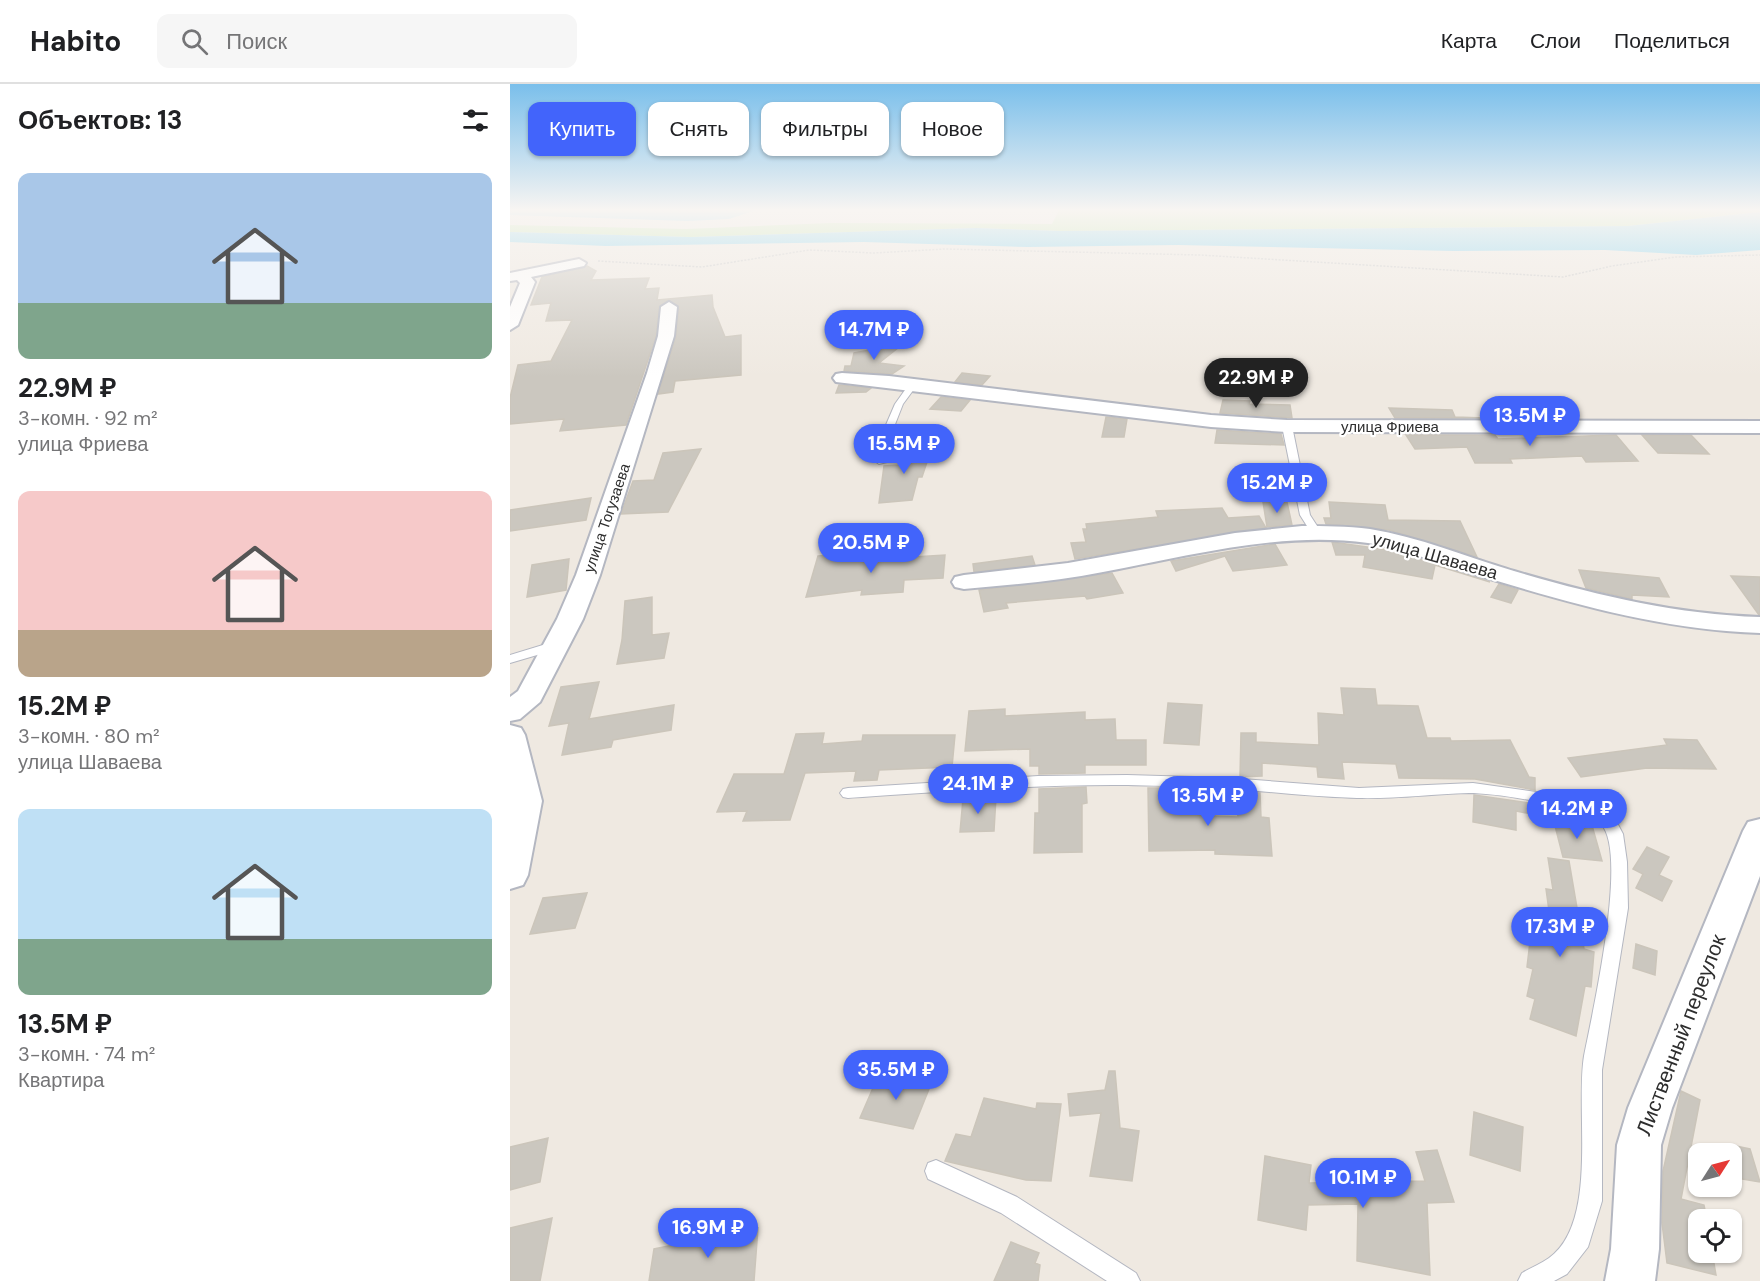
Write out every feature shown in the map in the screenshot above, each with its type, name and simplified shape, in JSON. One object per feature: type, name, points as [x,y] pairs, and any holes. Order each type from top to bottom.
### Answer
[{"type":"street","points":[[516,277],[566,266]]},
{"type":"street","points":[[510,325],[528,282],[516,277]]},
{"type":"street","name":"улица Тогузаева","points":[[510,712],[530,696],[556,645],[595,557],[656,374],[666,336],[669,307]]},
{"type":"street","name":"улица Фриева","points":[[842,378],[1211,421],[1287,426],[1485,429],[1583,426],[1760,427]]},
{"type":"street","name":"улица Шаваева","points":[[964,582],[1063,572],[1225,542],[1316,532],[1384,539],[1559,593],[1640,613],[1689,622],[1760,625]]},
{"type":"street","points":[[510,735],[522,829],[510,875]]},
{"type":"street","name":"Лиственный переулок","points":[[1630,1281],[1635,1249],[1640,1145],[1650,1108],[1760,831]]},
{"type":"lane","points":[[882,462],[877,459],[891,420],[913,385]]},
{"type":"lane","points":[[1287,426],[1305,515],[1316,532]]},
{"type":"lane","points":[[510,659],[556,645]]},
{"type":"lane","points":[[849,793],[1038,782],[1127,780],[1229,783],[1359,794],[1473,788],[1557,800],[1594,811],[1608,821],[1615,834],[1619,862],[1619,908],[1592,1070],[1591,1201],[1580,1239],[1559,1266],[1530,1281]]},
{"type":"lane","points":[[936,1171],[1009,1205],[1128,1281]]},
{"type":"path","points":[[687,266],[714,266]]},
{"type":"path","points":[[1379,266],[1563,277],[1625,266]]},
{"type":"building","points":[[587,266],[596,271],[591,280],[649,278],[645,289],[659,288],[657,300],[712,295],[713,307],[725,337],[741,335],[741,375],[675,381],[673,392],[658,394],[676,337],[679,307],[668,300],[659,307],[656,336],[626,425],[560,431],[564,419],[510,424],[510,398],[518,365],[551,361],[572,320],[546,321],[551,303],[531,305],[542,277]]},
{"type":"building","points":[[903,344],[879,363],[904,366],[892,374],[844,371],[845,366],[851,366],[854,353]]},
{"type":"building","points":[[962,373],[990,376],[982,385],[955,382]]},
{"type":"building","points":[[839,385],[871,388],[866,392],[836,393]]},
{"type":"building","points":[[941,397],[970,400],[961,411],[930,409]]},
{"type":"building","points":[[1223,400],[1250,401],[1249,404],[1290,405],[1292,418],[1220,413]]},
{"type":"building","points":[[1389,408],[1452,410],[1455,417],[1485,418],[1395,418]]},
{"type":"building","points":[[1106,417],[1127,419],[1124,437],[1102,437]]},
{"type":"building","points":[[1217,430],[1281,434],[1284,445],[1215,443]]},
{"type":"building","points":[[1406,435],[1495,435],[1498,439],[1616,435],[1638,461],[1586,462],[1582,456],[1510,459],[1512,463],[1475,463],[1467,447],[1415,449]]},
{"type":"building","points":[[1642,435],[1691,435],[1709,454],[1658,453]]},
{"type":"building","points":[[906,447],[932,447],[922,477],[918,477],[912,500],[879,503],[884,466],[899,465]]},
{"type":"building","points":[[701,449],[668,512],[621,514],[633,481],[654,480],[663,453]]},
{"type":"building","points":[[591,498],[586,520],[510,531],[510,510]]},
{"type":"building","points":[[1263,502],[1287,502],[1292,525],[1267,527]]},
{"type":"building","points":[[1329,502],[1385,505],[1388,520],[1460,521],[1477,557],[1389,530],[1326,524],[1324,518],[1331,518]]},
{"type":"building","points":[[1222,508],[1228,518],[1259,516],[1266,528],[1075,559],[1071,543],[1086,542],[1083,529],[1087,529],[1086,524],[1158,517],[1156,511]]},
{"type":"building","points":[[1332,542],[1395,551],[1490,582],[1435,565],[1432,579],[1363,567],[1365,555],[1336,555]]},
{"type":"building","points":[[1275,544],[1287,565],[1233,571],[1225,556],[1176,571],[1171,561]]},
{"type":"building","points":[[848,554],[847,561],[945,555],[943,578],[904,580],[903,592],[861,595],[862,590],[806,597],[818,556]]},
{"type":"building","points":[[1032,556],[1035,565],[974,572],[973,564]]},
{"type":"building","points":[[569,559],[566,590],[527,597],[532,565]]},
{"type":"building","points":[[1579,570],[1659,578],[1669,597],[1632,595],[1632,599],[1586,588]]},
{"type":"building","points":[[1112,573],[1123,593],[1087,599],[1085,596],[1006,603],[1008,608],[984,612],[979,590]]},
{"type":"building","points":[[1731,576],[1760,577],[1760,615],[1759,615]]},
{"type":"building","points":[[1499,584],[1518,590],[1511,603],[1491,597]]},
{"type":"building","points":[[652,597],[652,635],[669,633],[664,658],[617,664],[622,640],[625,601]]},
{"type":"building","points":[[599,682],[589,719],[674,705],[671,730],[613,740],[611,747],[562,755],[569,723],[549,726],[561,687]]},
{"type":"building","points":[[1341,688],[1375,689],[1377,705],[1418,706],[1427,738],[1450,738],[1451,741],[1510,740],[1529,777],[1535,778],[1535,790],[1475,779],[1399,778],[1396,764],[1342,762],[1344,779],[1318,777],[1317,767],[1262,763],[1262,776],[1240,777],[1241,733],[1256,733],[1256,742],[1319,745],[1318,713],[1344,715]]},
{"type":"building","points":[[1168,703],[1202,705],[1199,745],[1164,743]]},
{"type":"building","points":[[1005,709],[1005,716],[1085,712],[1085,720],[1115,719],[1116,740],[1146,740],[1146,765],[1085,765],[1085,773],[1039,774],[1039,766],[1030,766],[1030,749],[965,751],[969,711]]},
{"type":"building","points":[[824,733],[822,744],[862,741],[863,735],[955,735],[952,767],[879,770],[877,780],[854,781],[856,771],[805,773],[790,820],[743,821],[747,811],[717,812],[734,774],[784,774],[796,734]]},
{"type":"building","points":[[1664,739],[1697,740],[1716,769],[1647,768],[1581,777],[1568,758],[1667,745]]},
{"type":"building","points":[[1086,787],[1087,803],[1082,804],[1082,852],[1034,853],[1035,813],[1039,813],[1039,789]]},
{"type":"building","points":[[1148,788],[1178,788],[1180,815],[1238,817],[1237,802],[1240,802],[1240,792],[1260,793],[1261,817],[1269,818],[1272,856],[1215,854],[1215,850],[1149,851]]},
{"type":"building","points":[[1474,795],[1536,804],[1537,815],[1516,811],[1516,830],[1473,822]]},
{"type":"building","points":[[996,797],[994,831],[960,832],[963,799]]},
{"type":"building","points":[[1553,818],[1591,822],[1602,861],[1563,857]]},
{"type":"building","points":[[1647,847],[1669,857],[1659,875],[1672,881],[1662,901],[1636,888],[1643,874],[1633,869]]},
{"type":"building","points":[[1548,858],[1569,861],[1584,949],[1594,952],[1591,987],[1585,986],[1576,1036],[1530,1019],[1535,999],[1527,996],[1533,969],[1527,967],[1531,933],[1553,940],[1546,889],[1553,890]]},
{"type":"building","points":[[587,893],[575,928],[530,934],[543,898]]},
{"type":"building","points":[[1636,944],[1657,951],[1655,975],[1633,968]]},
{"type":"building","points":[[1109,1071],[1115,1071],[1120,1128],[1139,1131],[1132,1181],[1090,1176],[1101,1113],[1070,1116],[1068,1094],[1105,1090]]},
{"type":"building","points":[[879,1074],[931,1084],[913,1129],[860,1118]]},
{"type":"building","points":[[1681,1091],[1700,1100],[1692,1143],[1688,1143],[1688,1163],[1681,1199],[1704,1205],[1705,1209],[1688,1209],[1688,1263],[1714,1263],[1716,1275],[1667,1263],[1662,1223],[1663,1171]]},
{"type":"building","points":[[984,1098],[1036,1109],[1037,1103],[1061,1104],[1051,1181],[1026,1180],[945,1161],[956,1134],[971,1137]]},
{"type":"building","points":[[1474,1112],[1523,1127],[1520,1171],[1470,1155]]},
{"type":"building","points":[[548,1138],[540,1182],[510,1190],[510,1147]]},
{"type":"building","points":[[1742,1147],[1750,1149],[1760,1182],[1742,1179]]},
{"type":"building","points":[[1437,1150],[1454,1202],[1427,1203],[1430,1275],[1357,1261],[1358,1204],[1308,1205],[1306,1230],[1258,1220],[1265,1156],[1311,1165],[1309,1183],[1425,1181],[1416,1152]]},
{"type":"building","points":[[552,1218],[540,1281],[510,1281],[510,1228]]},
{"type":"building","points":[[758,1228],[754,1281],[649,1281],[654,1249]]},
{"type":"building","points":[[1011,1242],[1039,1253],[1035,1263],[1040,1265],[1038,1281],[994,1281]]}]
